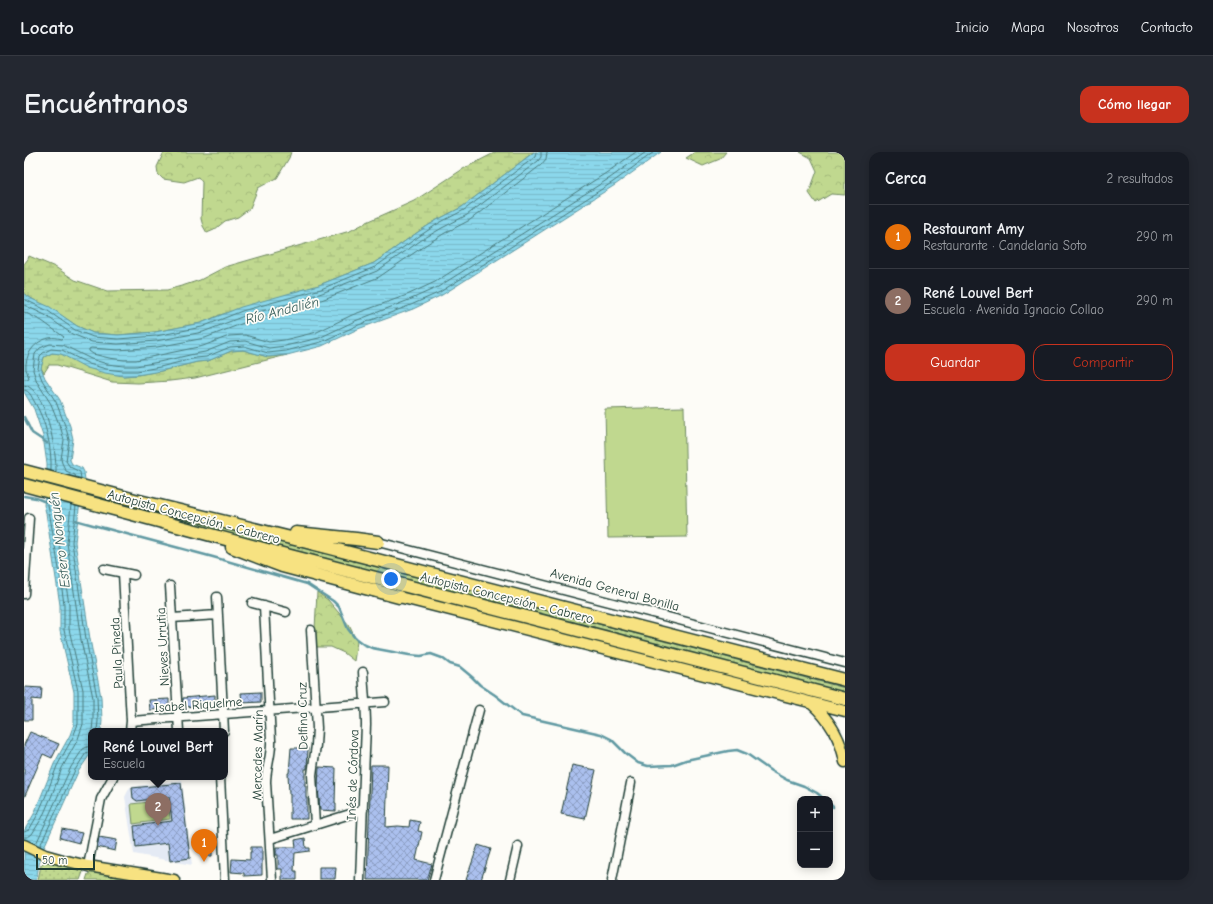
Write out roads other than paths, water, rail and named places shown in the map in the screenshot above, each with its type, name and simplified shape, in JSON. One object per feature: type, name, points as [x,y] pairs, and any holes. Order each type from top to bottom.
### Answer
[{"type":"highway","name":"Autopista Concepción - Cabrero","points":[[27,472],[845,680]]},
{"type":"highway","name":"Autopista Concepción - Cabrero","points":[[25,485],[845,699]]},
{"type":"highway","points":[[182,527],[282,566],[398,597]]},
{"type":"highway","points":[[247,527],[378,542]]},
{"type":"main road","points":[[398,597],[845,711]]},
{"type":"main road","points":[[811,702],[825,717],[836,735],[841,746],[845,762]]},
{"type":"main road","points":[[24,845],[45,855],[88,866],[174,880]]},
{"type":"street","points":[[24,594],[29,518]]},
{"type":"street","name":"Avenida General Bonilla","points":[[378,542],[845,663]]},
{"type":"street","points":[[104,569],[134,575]]},
{"type":"street","name":"Paula Pineda","points":[[123,573],[130,728]]},
{"type":"street","name":"Nieves Urrutia","points":[[170,586],[179,728]]},
{"type":"street","points":[[217,597],[224,728]]},
{"type":"street","points":[[252,603],[286,612]]},
{"type":"street","name":"Mercedes Marín","points":[[264,606],[271,744],[266,774],[272,880]]},
{"type":"street","points":[[172,618],[218,615]]},
{"type":"street","name":"Delfina Cruz","points":[[311,630],[316,708],[316,746],[312,775],[316,825]]},
{"type":"street","name":"Inés de Córdova","points":[[360,880],[366,747],[366,704],[364,696],[363,672]]},
{"type":"street","name":"Isabel Riquelme","points":[[131,721],[385,702]]},
{"type":"street","points":[[434,880],[479,710]]},
{"type":"street","points":[[88,866],[101,799],[111,780]]},
{"type":"street","points":[[220,780],[225,880]]},
{"type":"street","points":[[612,880],[631,783]]},
{"type":"street","points":[[270,839],[363,810]]},
{"type":"street","points":[[510,880],[518,846]]},
{"type":"water","points":[[534,152],[661,152],[615,185],[442,295],[413,309],[358,329],[322,346],[287,355],[268,357],[243,350],[231,351],[208,361],[197,362],[161,371],[123,376],[87,368],[61,354],[52,353],[44,357],[41,368],[45,378],[60,400],[70,426],[73,439],[70,460],[72,464],[82,468],[84,472],[85,480],[79,509],[75,542],[90,639],[101,697],[102,721],[101,728],[88,728],[88,757],[78,772],[44,847],[36,880],[24,880],[24,831],[34,814],[54,764],[70,735],[74,724],[74,692],[60,631],[60,605],[44,505],[47,483],[47,464],[43,436],[34,409],[24,392],[24,294],[50,307],[77,326],[93,333],[118,335],[155,332],[201,323],[241,307],[319,285],[374,263],[418,232],[462,207]]},
{"type":"waterway","points":[[24,417],[32,433],[47,443]]},
{"type":"waterway","name":"Estero Nonguén","points":[[24,496],[36,498],[46,502]]},
{"type":"waterway","points":[[75,520],[307,584],[333,601],[339,607],[348,629],[355,638],[363,644],[372,648],[409,655],[421,656],[431,654],[442,658],[450,664],[460,667],[480,685],[522,716],[601,734],[611,739],[638,763],[648,766],[672,765],[686,760],[737,750],[747,754],[787,780],[804,786],[820,796]]},
{"type":"place","name":"René Louvel Bert","points":[[158,826]]},
{"type":"place","name":"Restaurant Amy","points":[[204,862]]},
{"type":"water label","name":"Río Andalién","points":[[282,310]]}]
